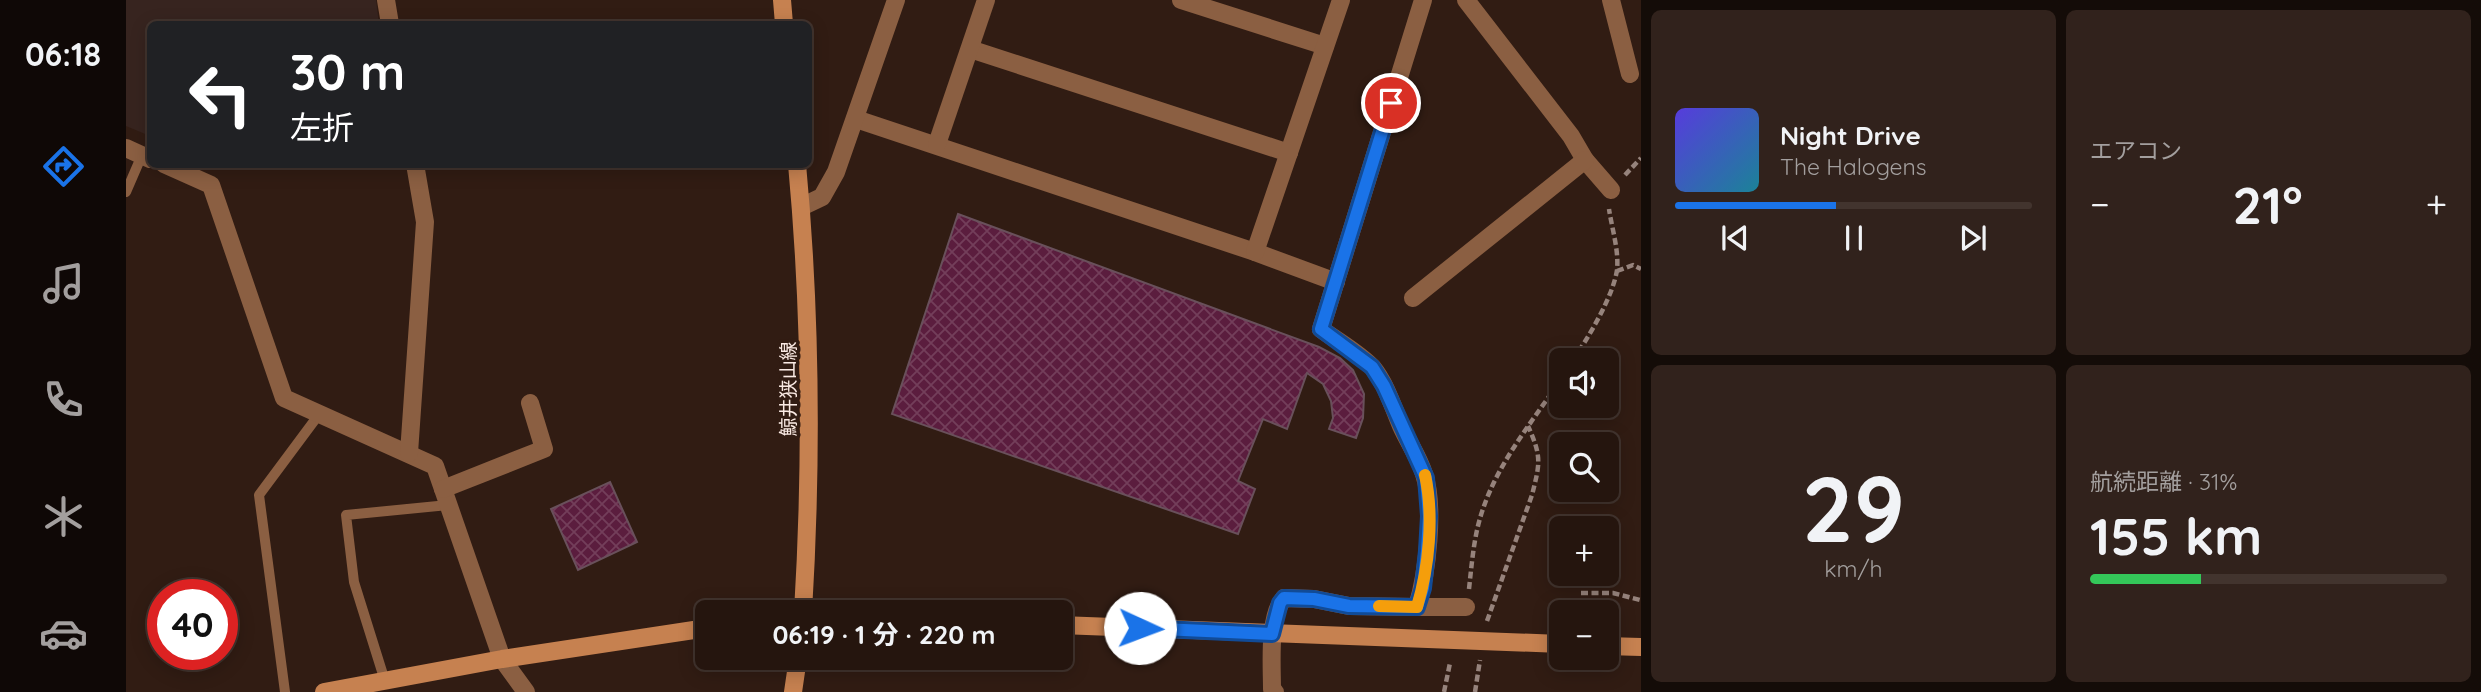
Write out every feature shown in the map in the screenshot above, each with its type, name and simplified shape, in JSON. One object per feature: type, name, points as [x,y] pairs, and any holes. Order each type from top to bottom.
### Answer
[{"type":"street","points":[[386,0],[390,21]]},
{"type":"street","points":[[782,0],[784,21]]},
{"type":"street","points":[[801,207],[822,197],[830,186],[896,0]]},
{"type":"street","points":[[937,144],[986,0]]},
{"type":"street","points":[[1181,0],[1325,46]]},
{"type":"street","points":[[1255,252],[1341,0]]},
{"type":"street","points":[[1417,607],[1423,588],[1427,551],[1429,516],[1426,478],[1384,386],[1372,367],[1321,329],[1423,0]]},
{"type":"street","points":[[1466,0],[1571,136],[1585,160],[1611,190]]},
{"type":"street","points":[[1611,0],[1630,74]]},
{"type":"street","points":[[970,49],[1289,153]]},
{"type":"street","points":[[856,119],[937,144],[1336,282]]},
{"type":"street","points":[[1413,298],[1585,160]]},
{"type":"street","points":[[173,168],[211,185],[284,398],[435,466],[502,659],[526,692]]},
{"type":"street","points":[[409,453],[425,222],[416,168]]},
{"type":"street","name":"鯨井狭山線","points":[[797,168],[808,306],[810,387],[809,504],[804,600]]},
{"type":"street","points":[[445,497],[544,449],[530,403]]},
{"type":"street","points":[[1275,692],[1272,689],[1272,634],[1280,603],[1284,598],[1314,599],[1349,606],[1466,607]]},
{"type":"street","points":[[1073,626],[1549,644]]},
{"type":"street","points":[[324,692],[502,659],[695,630]]},
{"type":"street","points":[[1619,646],[1641,647]]},
{"type":"street","points":[[793,692],[796,670]]},
{"type":"lane","points":[[126,192],[139,154]]},
{"type":"lane","points":[[285,692],[259,495],[320,413]]},
{"type":"lane","points":[[385,681],[354,582],[346,515],[445,497]]},
{"type":"path","points":[[1579,348],[1608,295],[1616,271],[1617,251],[1609,206],[1611,190],[1641,158]]},
{"type":"path","points":[[1616,271],[1633,265],[1641,270]]},
{"type":"path","points":[[1466,607],[1476,531],[1482,510],[1498,473],[1549,396]]},
{"type":"path","points":[[1488,616],[1537,475],[1540,457],[1528,426]]},
{"type":"path","points":[[1581,593],[1613,593],[1640,600],[1641,603]]},
{"type":"path","points":[[1444,692],[1450,663]]},
{"type":"path","points":[[1475,692],[1478,667]]},
{"type":"shaded area","points":[[126,0],[376,0],[379,21],[147,21],[147,135],[126,126]]},
{"type":"building","points":[[958,214],[1319,347],[1340,358],[1353,370],[1364,394],[1363,418],[1356,438],[1329,429],[1333,418],[1331,401],[1323,384],[1307,373],[1287,429],[1263,419],[1238,481],[1255,489],[1238,534],[892,414]]},
{"type":"building","points":[[610,482],[637,542],[578,570],[551,509]]},
{"type":"slow traffic","points":[[1379,606],[1417,607],[1423,588],[1427,551],[1429,516],[1425,475]]},
{"type":"route","points":[[1140,628],[1272,634],[1280,603],[1284,598],[1314,599],[1349,606],[1417,607],[1423,588],[1427,551],[1429,516],[1426,478],[1384,386],[1372,367],[1321,329],[1391,103]]}]
